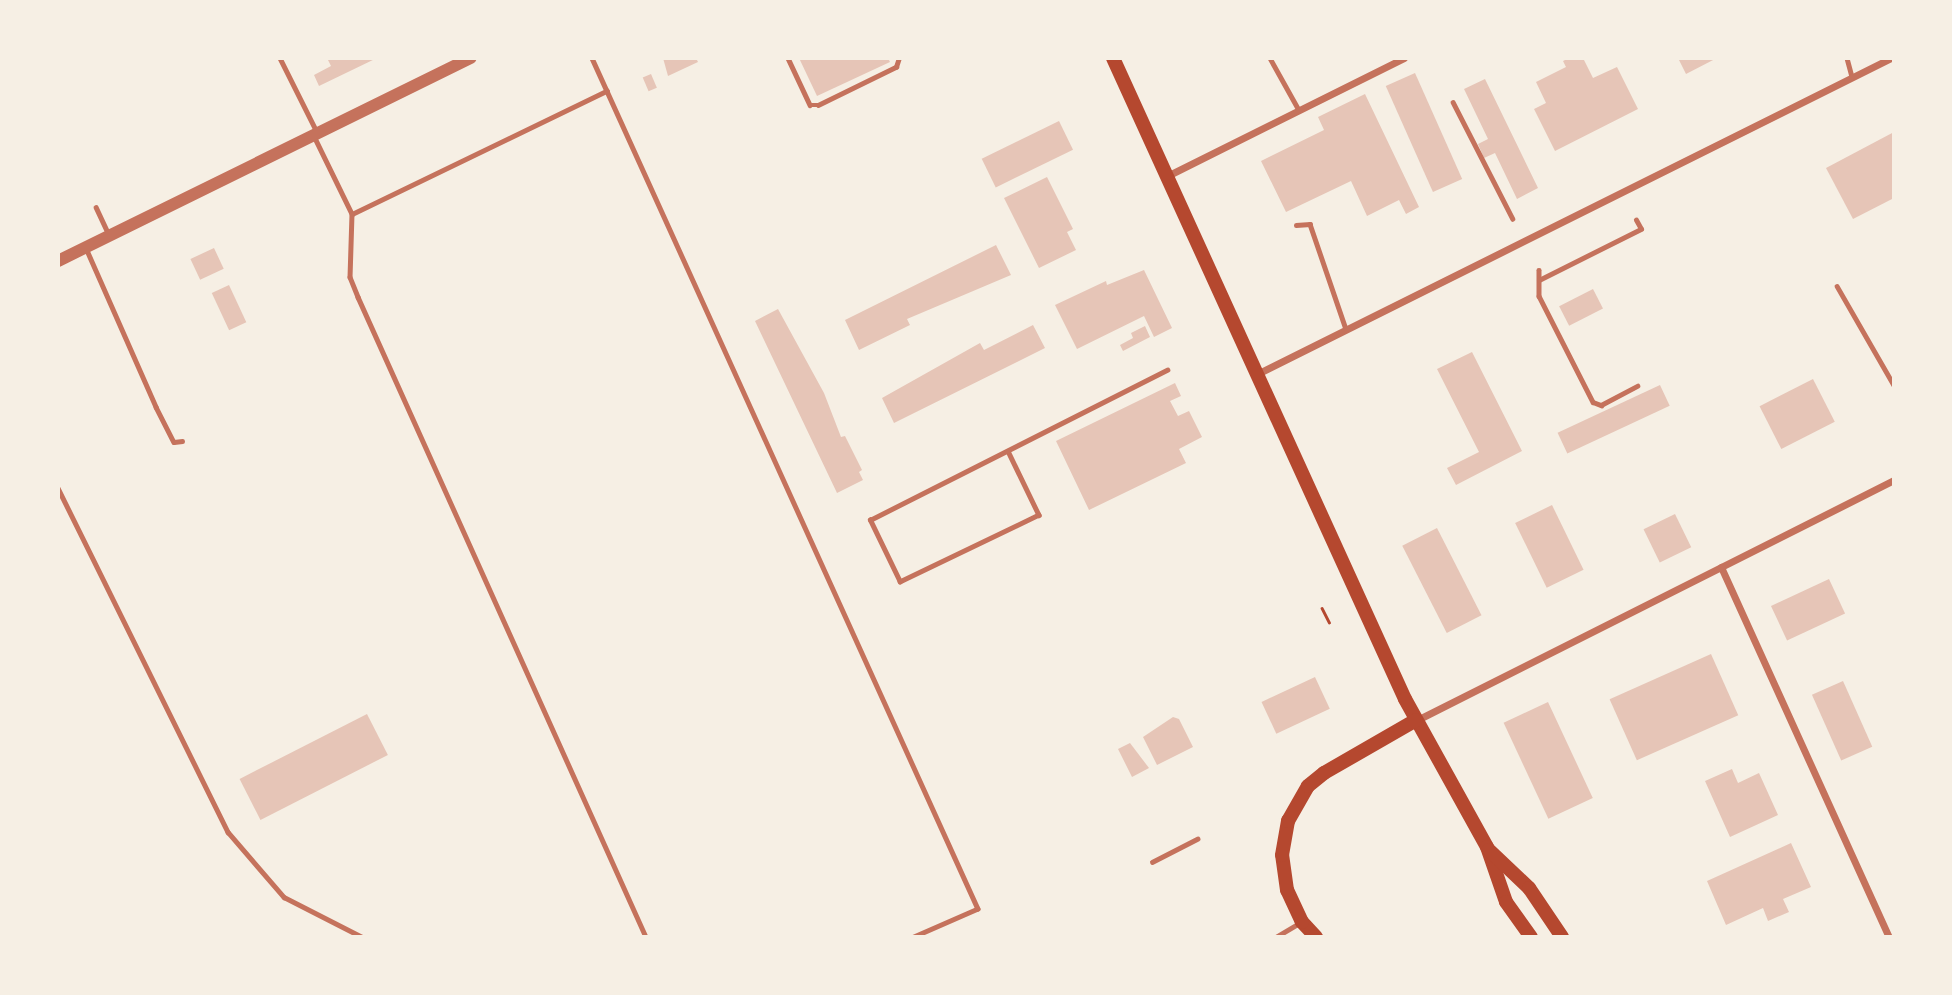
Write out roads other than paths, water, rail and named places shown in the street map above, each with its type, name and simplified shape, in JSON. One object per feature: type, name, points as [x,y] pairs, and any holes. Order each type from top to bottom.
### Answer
[{"type":"main road","points":[[1113,58],[1416,720],[1487,847],[1506,902],[1531,937]]},
{"type":"main road","points":[[1316,937],[1302,922],[1287,890],[1282,855],[1288,821],[1308,786],[1338,763],[1416,720]]},
{"type":"main road","points":[[1487,847],[1529,888],[1562,937]]},
{"type":"street","points":[[58,261],[471,58]]},
{"type":"street","points":[[1167,176],[1404,58]]},
{"type":"street","points":[[1256,374],[1891,58]]},
{"type":"street","points":[[1416,720],[1894,480]]},
{"type":"street","points":[[1721,567],[1889,937]]},
{"type":"lane","points":[[280,58],[352,214],[350,277],[358,297],[646,937]]},
{"type":"lane","points":[[592,58],[978,909],[914,937]]},
{"type":"lane","points":[[788,58],[810,105],[818,105],[896,67],[899,58]]},
{"type":"lane","points":[[1270,58],[1299,110]]},
{"type":"lane","points":[[1847,58],[1852,77]]},
{"type":"lane","points":[[352,214],[607,91]]},
{"type":"lane","points":[[1453,102],[1513,219]]},
{"type":"lane","points":[[96,207],[110,236]]},
{"type":"lane","points":[[1539,279],[1641,229],[1636,220]]},
{"type":"lane","points":[[1296,225],[1310,224],[1346,329]]},
{"type":"lane","points":[[85,248],[156,407],[174,442],[182,441]]},
{"type":"lane","points":[[1539,270],[1539,296],[1592,402],[1601,405],[1637,386]]},
{"type":"lane","points":[[1837,286],[1894,385]]},
{"type":"lane","points":[[1009,453],[1040,514],[900,582],[870,520],[1009,453],[1167,370]]},
{"type":"lane","points":[[58,488],[228,832],[284,897],[362,937]]},
{"type":"lane","points":[[1152,862],[1197,839]]},
{"type":"lane","points":[[1276,937],[1302,922]]}]
